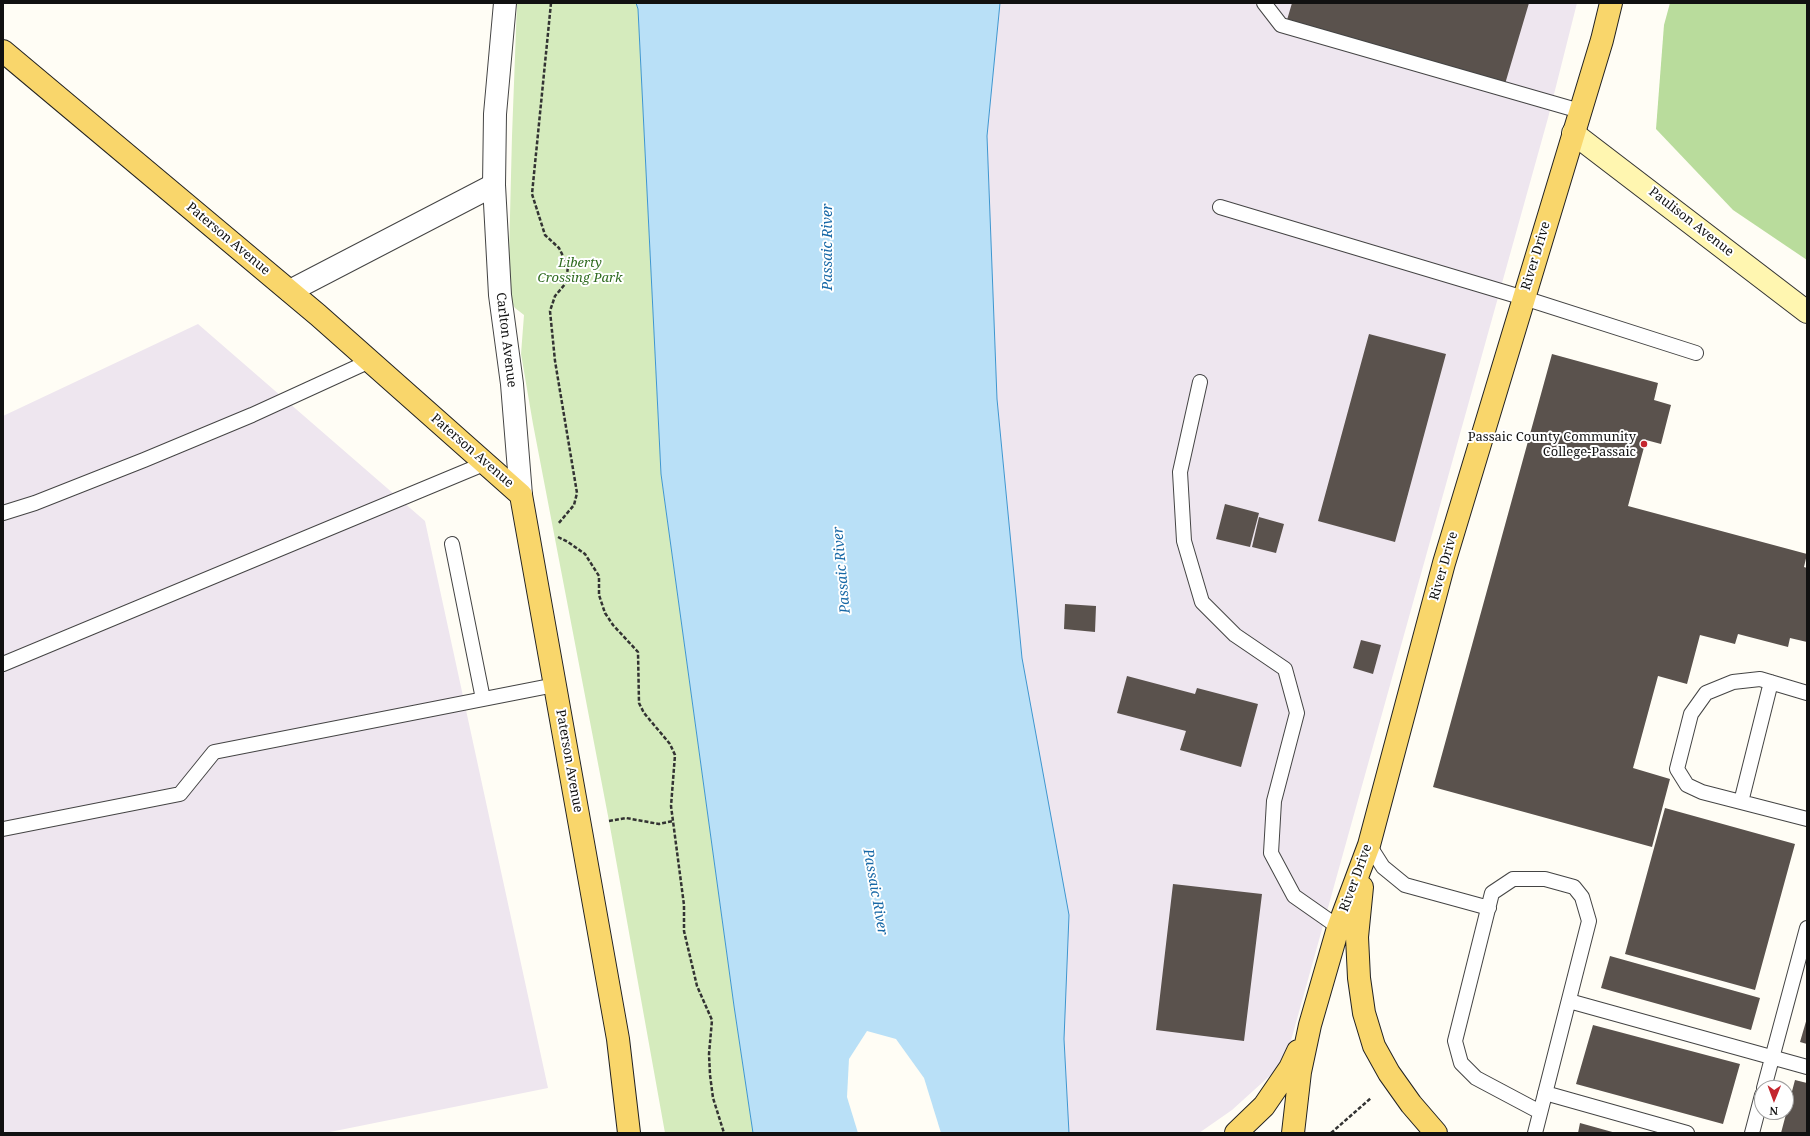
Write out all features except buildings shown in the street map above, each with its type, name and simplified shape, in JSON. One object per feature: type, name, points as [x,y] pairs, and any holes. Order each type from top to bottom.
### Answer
[{"type":"main road","name":"River Drive","points":[[1293,1133],[1300,1072],[1310,1025],[1348,933],[1360,893],[1369,845],[1444,563],[1602,40],[1611,3]]},
{"type":"main road","name":"Paterson Avenue","points":[[3,51],[290,292],[521,495],[618,1039],[629,1133]]},
{"type":"main road","name":"Paulison Avenue","points":[[1573,132],[1807,312]]},
{"type":"main road","points":[[1348,933],[1359,978],[1364,1013],[1374,1046],[1389,1073],[1410,1104],[1436,1133]]},
{"type":"main road","points":[[1236,1133],[1264,1106],[1290,1068],[1310,1025]]},
{"type":"street","name":"Carlton Avenue","points":[[505,3],[495,114],[494,185],[500,295],[512,384],[521,495]]},
{"type":"street","points":[[290,292],[494,185]]},
{"type":"lane","points":[[1264,3],[1281,25],[1580,111]]},
{"type":"lane","points":[[1220,207],[1524,298],[1696,353]]},
{"type":"lane","points":[[3,513],[35,503],[144,460],[252,415],[370,361]]},
{"type":"lane","points":[[1200,382],[1180,472],[1184,541],[1202,602],[1235,635],[1286,669],[1296,714],[1274,801],[1271,853],[1294,896],[1348,933]]},
{"type":"lane","points":[[3,664],[486,464]]},
{"type":"lane","points":[[452,544],[483,699]]},
{"type":"lane","points":[[1807,693],[1760,679],[1733,682],[1706,693],[1691,714],[1677,769],[1687,785],[1702,792],[1807,819]]},
{"type":"lane","points":[[1741,802],[1771,682]]},
{"type":"lane","points":[[3,829],[180,794],[214,752],[555,685]]},
{"type":"lane","points":[[1369,845],[1382,867],[1406,885],[1489,908]]},
{"type":"lane","points":[[1535,1133],[1589,921],[1582,896],[1574,888],[1544,879],[1513,879],[1492,893],[1455,1041],[1461,1063],[1476,1078],[1540,1112]]},
{"type":"lane","points":[[1766,1080],[1807,928]]},
{"type":"lane","points":[[1569,1001],[1807,1067]]},
{"type":"lane","points":[[1545,1093],[1687,1133]]},
{"type":"lane","points":[[1752,1133],[1755,1120]]},
{"type":"path","points":[[551,3],[532,194],[545,235],[559,248],[568,266],[566,284],[555,296],[550,311],[554,361],[577,493],[574,505],[558,524]]},
{"type":"path","points":[[557,536],[585,554],[599,576],[600,595],[606,613],[613,625],[638,652],[639,703],[644,713],[670,744],[675,756],[671,806],[684,905],[684,932],[697,986],[712,1020],[709,1054],[710,1075],[713,1098],[724,1133]]},
{"type":"path","points":[[609,820],[626,818],[659,824],[673,821]]},
{"type":"path","points":[[1331,1133],[1375,1094]]},
{"type":"shaded area","points":[[1000,3],[1577,3],[1548,118],[1285,1062],[1232,1110],[1199,1133],[1069,1133],[1064,1039],[1022,658],[997,399],[987,136]]},
{"type":"shaded area","points":[[198,324],[425,521],[548,1088],[325,1133],[3,1133],[3,416]]},
{"type":"green space","name":"Liberty Crossing Park","points":[[517,3],[636,3],[638,9],[661,474],[734,1006],[753,1133],[665,1133],[609,821],[533,424],[521,354],[524,315],[515,308],[508,296]]},
{"type":"green space","points":[[1670,3],[1807,3],[1807,260],[1733,210],[1656,129],[1664,25]]},
{"type":"water","name":"Passaic River","points":[[636,3],[1000,3],[987,136],[997,399],[1022,658],[1069,915],[1064,1039],[1069,1133],[753,1133],[734,1006],[661,474],[638,9]]},
{"type":"pier","points":[[867,1031],[896,1039],[924,1078],[941,1133],[858,1133],[847,1097],[849,1059]]},
{"type":"place","name":"Passaic County Community College-Passaic","points":[[1644,444]]}]
